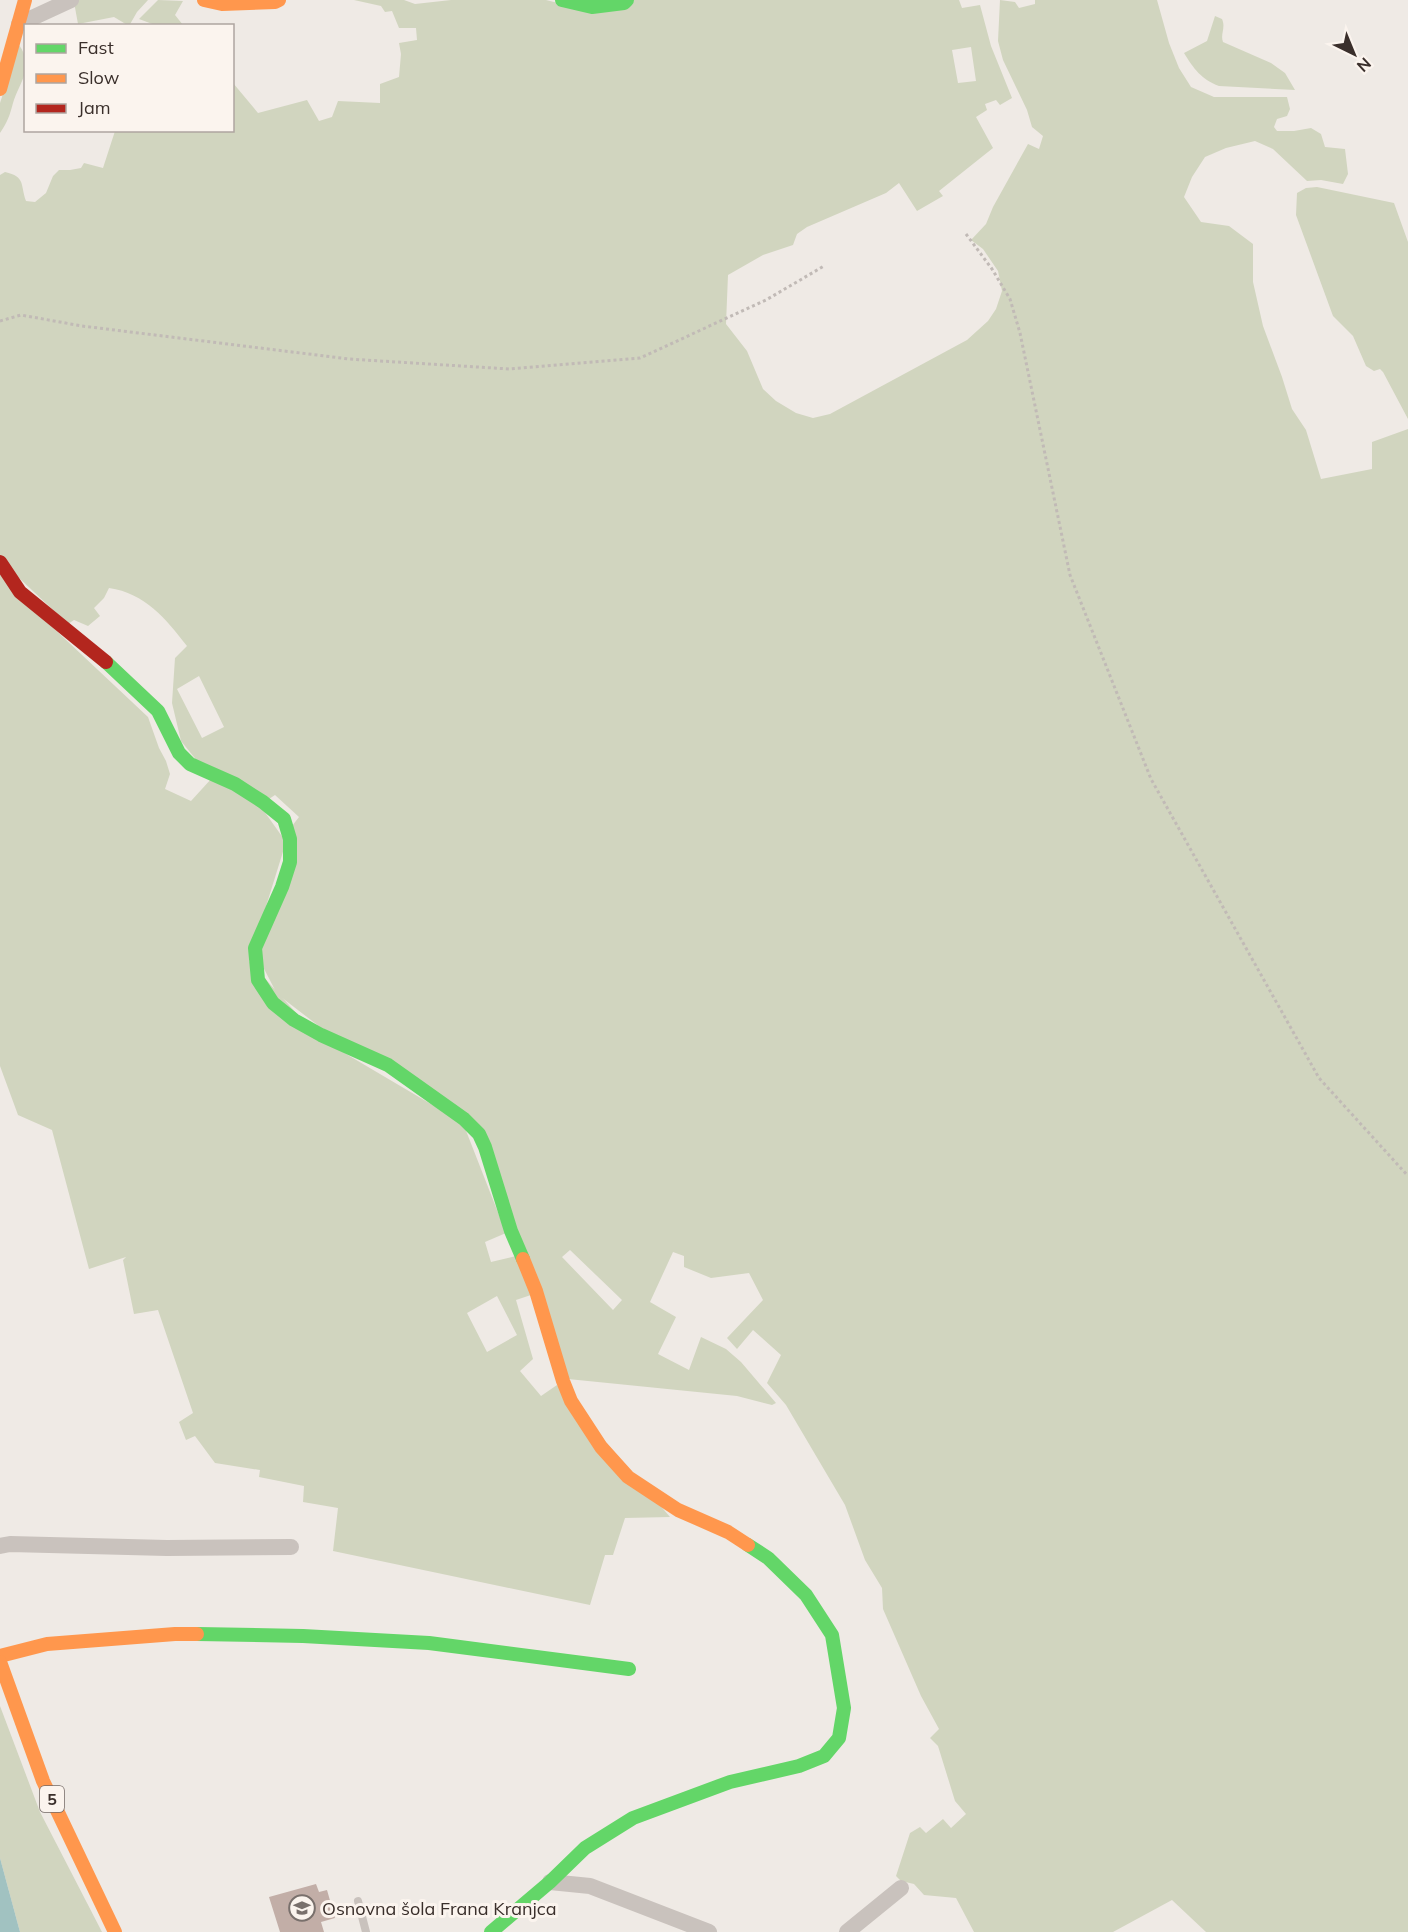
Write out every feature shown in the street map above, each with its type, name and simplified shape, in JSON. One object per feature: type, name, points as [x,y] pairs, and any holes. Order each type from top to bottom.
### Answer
[{"type":"street","points":[[0,89],[25,0]]},
{"type":"street","points":[[19,24],[71,0]]},
{"type":"street","points":[[204,0],[222,4],[279,0]]},
{"type":"street","points":[[562,0],[592,8],[624,3],[627,0]]},
{"type":"street","points":[[0,562],[20,592],[94,651],[158,711],[179,753],[190,764],[235,784],[284,819],[290,839],[290,862],[282,887],[255,948],[258,980],[273,1003],[294,1020],[321,1035],[388,1065],[464,1119],[479,1134],[511,1231],[537,1291],[563,1381],[571,1401],[601,1447],[628,1477],[669,1505],[728,1532],[768,1558],[806,1595],[832,1635],[844,1708],[839,1738],[824,1756],[799,1766],[730,1782],[633,1818],[585,1848],[550,1882],[491,1932]]},
{"type":"street","points":[[0,1546],[10,1544],[167,1548],[291,1547]]},
{"type":"street","points":[[0,1656],[47,1644],[175,1634],[303,1636],[429,1643],[629,1669]]},
{"type":"street","name":"5","points":[[0,1662],[44,1781],[115,1932]]},
{"type":"street","points":[[550,1882],[590,1886],[702,1931]]},
{"type":"street","points":[[847,1932],[901,1888]]},
{"type":"lane","points":[[358,1900],[366,1932]]},
{"type":"path","points":[[966,234],[992,269],[1010,300],[1020,333],[1070,575],[1151,779],[1319,1078],[1408,1176]]},
{"type":"path","points":[[0,321],[21,315],[82,326],[349,359],[509,369],[640,358],[766,300],[824,266]]},
{"type":"green space","points":[[79,0],[148,0],[130,24],[114,17],[78,24],[74,2]]},
{"type":"green space","points":[[158,0],[183,1],[175,15],[182,24],[152,24],[139,19]]},
{"type":"green space","points":[[354,0],[404,0],[415,4],[451,0],[546,0],[586,10],[631,0],[959,0],[962,8],[980,5],[991,46],[1012,98],[1000,105],[996,100],[985,104],[987,110],[976,117],[993,148],[939,191],[943,196],[917,211],[899,183],[886,193],[807,227],[797,234],[793,245],[763,255],[728,275],[726,324],[747,351],[763,389],[776,401],[796,413],[813,418],[830,414],[967,340],[988,321],[996,309],[1002,291],[998,271],[983,249],[971,240],[986,224],[1028,144],[1039,149],[1043,136],[1032,127],[1027,110],[1003,60],[998,41],[1000,0],[1015,2],[1019,8],[1035,4],[1035,0],[1157,0],[1169,43],[1179,68],[1191,87],[1214,97],[1287,97],[1290,109],[1287,116],[1277,119],[1274,127],[1277,131],[1311,128],[1321,134],[1325,147],[1345,149],[1348,174],[1343,184],[1321,180],[1307,181],[1273,149],[1255,141],[1226,148],[1205,157],[1192,177],[1184,197],[1201,222],[1229,226],[1253,244],[1253,282],[1263,326],[1292,409],[1306,430],[1321,479],[1372,469],[1372,442],[1408,429],[1408,1932],[1206,1932],[1172,1900],[1113,1932],[974,1932],[956,1898],[924,1895],[914,1884],[901,1881],[896,1876],[910,1833],[920,1827],[926,1833],[943,1819],[951,1828],[966,1814],[955,1801],[938,1746],[930,1738],[939,1729],[921,1696],[883,1609],[882,1588],[865,1560],[845,1505],[786,1405],[767,1383],[781,1355],[753,1330],[737,1349],[727,1338],[763,1300],[749,1273],[711,1278],[684,1267],[684,1256],[673,1252],[650,1302],[676,1317],[658,1354],[689,1370],[701,1337],[726,1349],[741,1362],[776,1403],[772,1405],[737,1396],[568,1379],[484,1135],[324,1030],[277,994],[259,959],[292,826],[299,817],[275,795],[269,799],[198,762],[181,741],[172,703],[175,658],[187,646],[163,617],[144,601],[109,588],[104,598],[94,608],[100,616],[88,626],[74,620],[68,624],[0,560],[0,175],[5,172],[16,176],[21,182],[26,201],[35,202],[46,193],[53,176],[59,170],[81,168],[84,163],[103,168],[115,132],[234,132],[234,84],[258,113],[307,100],[319,121],[332,117],[338,101],[380,103],[380,84],[399,77],[401,54],[399,43],[417,40],[416,28],[399,28],[392,11],[385,12],[381,6]],"holes":[[[971,47],[976,81],[958,83],[952,50]],[[199,676],[224,727],[202,738],[177,689]],[[570,1250],[622,1300],[613,1310],[562,1257]]]},
{"type":"green space","points":[[1215,16],[1223,22],[1223,42],[1271,63],[1285,73],[1295,90],[1219,86],[1198,73],[1184,53],[1207,41]]},
{"type":"green space","points":[[19,45],[24,53],[24,76],[8,119],[0,133],[0,103]]},
{"type":"green space","points":[[1317,187],[1394,203],[1408,242],[1408,419],[1383,372],[1380,369],[1374,371],[1366,366],[1353,336],[1333,316],[1296,215],[1297,193],[1306,188]]},
{"type":"green space","points":[[0,572],[31,607],[148,717],[170,774],[165,789],[191,801],[212,778],[259,804],[286,842],[249,961],[319,1038],[463,1123],[506,1233],[485,1242],[491,1262],[516,1256],[531,1295],[516,1300],[533,1359],[520,1371],[541,1396],[557,1385],[670,1517],[625,1518],[613,1555],[605,1555],[590,1605],[333,1551],[338,1508],[303,1502],[304,1486],[259,1477],[260,1470],[215,1463],[195,1436],[186,1440],[179,1422],[193,1413],[158,1310],[134,1314],[123,1260],[126,1257],[89,1269],[52,1130],[18,1115],[0,1066]],"holes":[[[497,1296],[517,1335],[487,1352],[467,1313]]]},
{"type":"green space","points":[[0,1706],[40,1812],[102,1932],[20,1932],[0,1858]]},
{"type":"water","points":[[0,1858],[20,1932],[0,1932]]},
{"type":"building","name":"Osnovna šola Frana Kranjca","points":[[316,1884],[319,1892],[327,1890],[335,1918],[321,1922],[324,1932],[280,1932],[269,1897]]},
{"type":"traffic: fast","points":[[562,0],[592,7],[624,3],[627,0]]},
{"type":"traffic: fast","points":[[106,662],[158,711],[179,753],[190,764],[235,784],[284,819],[290,839],[290,862],[282,887],[255,948],[258,980],[273,1003],[294,1020],[321,1035],[388,1065],[464,1119],[479,1134],[511,1231],[523,1259]]},
{"type":"traffic: fast","points":[[491,1932],[550,1882],[585,1848],[633,1818],[730,1782],[799,1766],[824,1756],[839,1738],[844,1708],[832,1635],[806,1595],[768,1558],[748,1545]]},
{"type":"traffic: fast","points":[[197,1634],[303,1636],[429,1643],[629,1669]]},
{"type":"traffic: slow","points":[[0,89],[25,0]]},
{"type":"traffic: slow","points":[[204,0],[222,4],[279,0]]},
{"type":"traffic: slow","points":[[523,1259],[536,1291],[571,1401],[601,1447],[628,1477],[678,1510],[728,1532],[748,1545]]},
{"type":"traffic: slow","points":[[0,1656],[47,1644],[197,1634]]},
{"type":"traffic: slow","points":[[0,1662],[43,1781],[115,1932]]},
{"type":"traffic: jam","points":[[0,562],[20,592],[106,662]]},
{"type":"place","name":"Osnovna šola Frana Kranjca","points":[[302,1908]]}]
